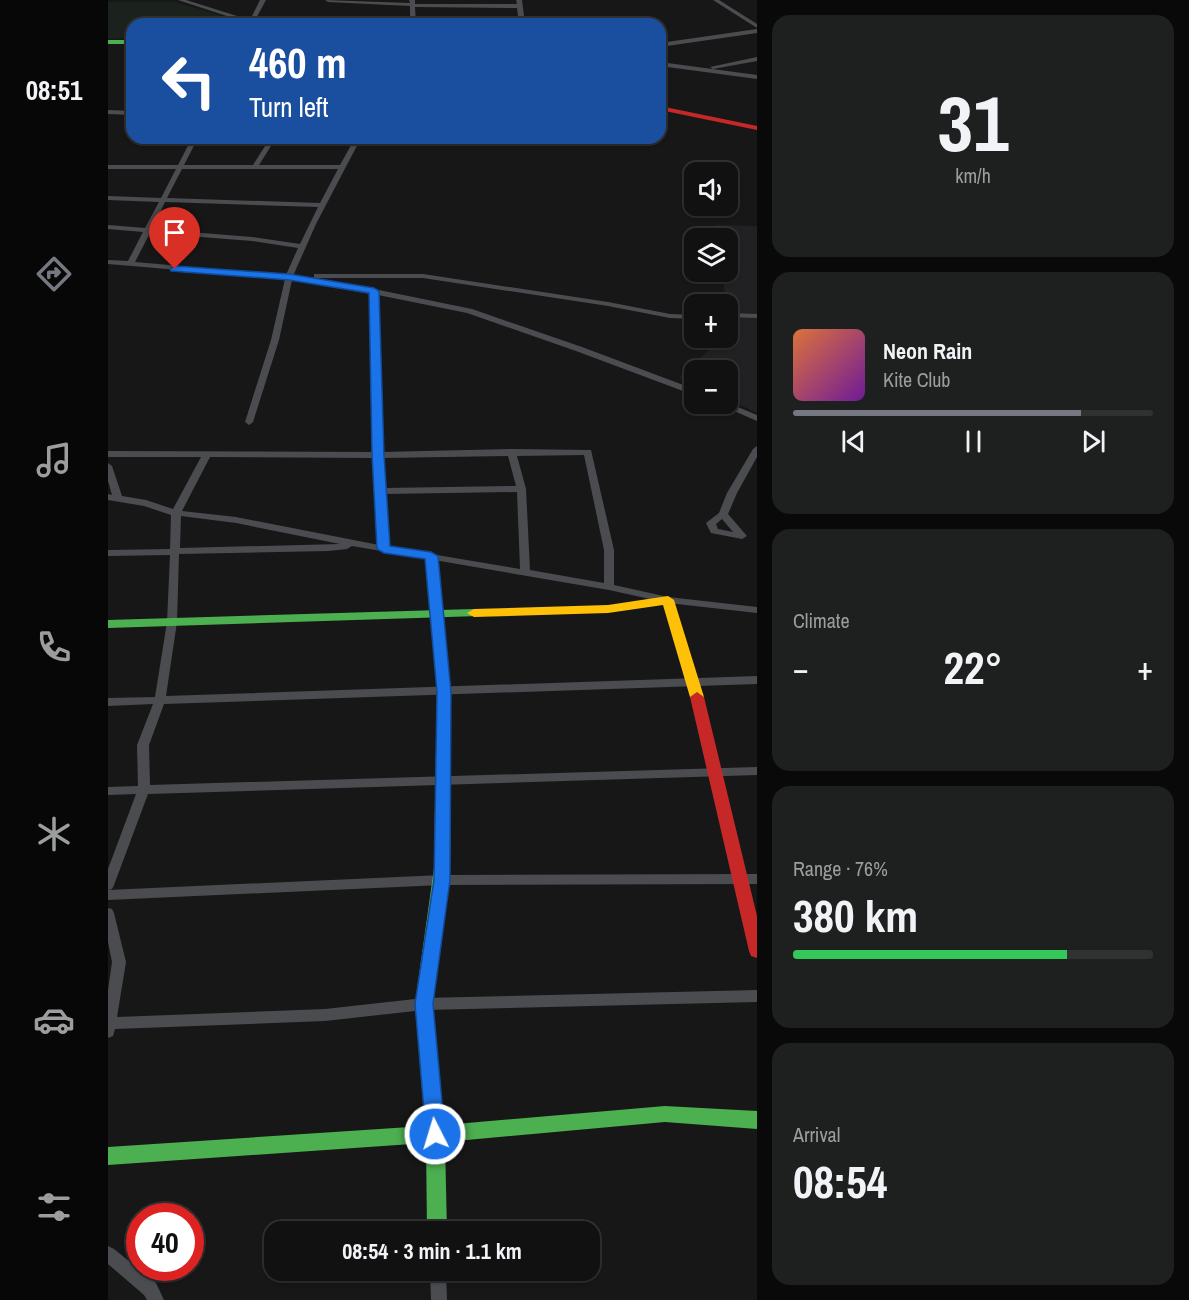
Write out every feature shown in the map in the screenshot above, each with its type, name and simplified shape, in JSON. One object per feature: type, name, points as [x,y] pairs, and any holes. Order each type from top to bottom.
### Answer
[{"type":"street","points":[[181,0],[236,18]]},
{"type":"street","points":[[254,18],[263,0]]},
{"type":"street","points":[[328,0],[519,3],[521,18]]},
{"type":"street","points":[[716,0],[757,26]]},
{"type":"street","points":[[412,3],[413,18]]},
{"type":"street","points":[[666,44],[757,31]]},
{"type":"street","points":[[108,42],[126,42]]},
{"type":"street","points":[[704,69],[757,59]]},
{"type":"street","points":[[666,65],[757,77]]},
{"type":"street","points":[[666,109],[757,128]]},
{"type":"street","points":[[108,112],[126,113]]},
{"type":"street","points":[[130,264],[192,144]]},
{"type":"street","points":[[254,168],[269,144]]},
{"type":"street","points":[[249,422],[283,310],[283,297],[289,277],[322,205],[355,144]]},
{"type":"street","points":[[108,167],[343,167]]},
{"type":"street","points":[[108,198],[322,205]]},
{"type":"street","points":[[108,227],[252,239],[302,246]]},
{"type":"street","points":[[108,262],[289,277],[374,291],[469,311],[684,388]]},
{"type":"street","points":[[289,277],[423,276],[684,317]]},
{"type":"street","points":[[374,291],[378,455],[384,549]]},
{"type":"street","points":[[738,315],[757,316]]},
{"type":"street","points":[[738,410],[757,418]]},
{"type":"street","points":[[723,514],[757,449]]},
{"type":"street","points":[[512,452],[521,489],[525,574]]},
{"type":"street","points":[[108,454],[378,455],[588,452],[609,550],[609,587]]},
{"type":"street","points":[[108,885],[144,790],[143,745],[160,701],[172,622],[176,513],[207,455]]},
{"type":"street","points":[[108,466],[113,498],[146,503],[176,513],[236,520],[356,544],[609,587],[668,600],[757,610]]},
{"type":"street","points":[[380,491],[521,489]]},
{"type":"street","points":[[108,553],[328,548],[356,544]]},
{"type":"street","points":[[431,556],[444,692],[442,880],[424,1004],[435,1134],[437,1221]]},
{"type":"street","points":[[108,624],[608,609],[668,600]]},
{"type":"street","points":[[668,600],[693,680],[757,951]]},
{"type":"street","points":[[108,702],[444,692],[693,680],[757,680]]},
{"type":"street","points":[[108,792],[757,771]]},
{"type":"street","points":[[108,895],[442,880],[757,879]]},
{"type":"street","points":[[108,913],[119,962],[109,1026],[325,1015],[424,1004],[757,996]]},
{"type":"street","points":[[108,1156],[435,1134],[664,1114],[757,1120]]},
{"type":"street","points":[[108,1254],[150,1289],[156,1300]]},
{"type":"street","points":[[438,1281],[439,1300]]},
{"type":"shaded area","points":[[108,2],[175,2],[229,18],[126,18],[126,38],[108,39]]},
{"type":"shaded area","points":[[715,225],[757,226],[757,413],[738,404],[738,360],[698,360],[711,348],[738,348],[738,294],[725,294],[723,282],[738,282],[738,228],[715,228]]},
{"type":"traffic: fast","points":[[108,42],[126,42]]},
{"type":"traffic: fast","points":[[108,624],[474,613]]},
{"type":"traffic: fast","points":[[437,1221],[435,1134],[424,1004],[442,868]]},
{"type":"traffic: fast","points":[[108,1156],[435,1134],[665,1114],[757,1120]]},
{"type":"traffic: slow","points":[[431,556],[444,692],[442,868]]},
{"type":"traffic: slow","points":[[474,613],[608,609],[668,600],[697,697]]},
{"type":"traffic: jam","points":[[666,109],[757,128]]},
{"type":"traffic: jam","points":[[697,697],[757,951]]},
{"type":"route","points":[[175,269],[289,277],[374,291],[378,455],[384,549],[431,556],[444,692],[442,880],[424,1004],[435,1134]]}]
